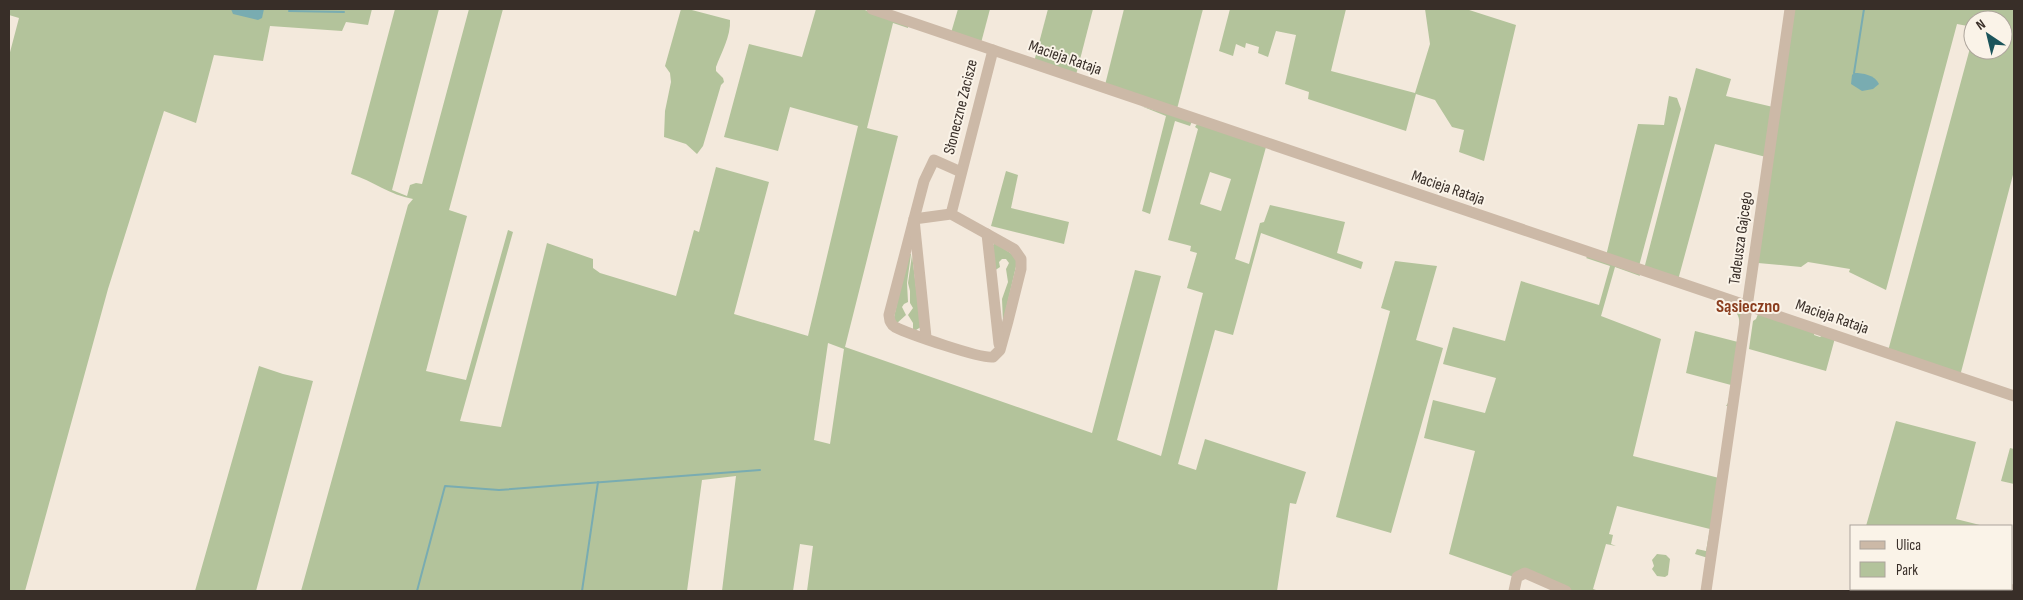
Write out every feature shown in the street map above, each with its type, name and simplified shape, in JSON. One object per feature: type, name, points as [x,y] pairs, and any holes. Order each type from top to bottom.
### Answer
[{"type":"street","name":"Macieja Rataja","points":[[872,9],[2014,396]]},
{"type":"street","name":"Tadeusza Gajcego","points":[[1706,591],[1790,9]]},
{"type":"street","name":"Słoneczne Zacisze","points":[[951,214],[993,50]]},
{"type":"street","name":"Słoneczne Zacisze","points":[[961,172],[934,160],[924,181],[889,318],[896,327],[985,357],[993,357],[1000,350]]},
{"type":"street","points":[[914,219],[951,214],[1015,250],[1021,257],[1022,263],[1000,350]]},
{"type":"street","name":"Słoneczne Zacisze","points":[[914,219],[926,338]]},
{"type":"street","points":[[987,234],[1000,350]]},
{"type":"street","points":[[1514,591],[1517,577],[1522,573],[1529,573],[1566,591]]},
{"type":"green space","points":[[9,9],[372,9],[368,25],[346,22],[342,31],[270,26],[263,61],[214,55],[196,123],[164,111],[108,289],[25,591],[9,591],[9,56],[19,18],[9,15]]},
{"type":"green space","points":[[395,9],[439,9],[392,190],[407,196],[410,185],[422,184],[469,9],[503,9],[449,210],[467,216],[426,371],[466,380],[508,230],[513,232],[460,421],[501,427],[547,243],[593,259],[593,268],[600,273],[676,296],[694,230],[699,232],[716,167],[769,182],[734,314],[808,336],[858,126],[790,107],[778,151],[724,137],[749,44],[802,57],[816,9],[862,9],[908,25],[908,28],[893,23],[867,128],[898,136],[845,347],[1092,433],[1135,270],[1161,276],[1117,440],[1161,456],[1203,293],[1187,288],[1197,253],[1190,251],[1191,246],[1168,240],[1198,129],[1195,127],[1197,124],[1266,147],[1235,259],[1249,264],[1260,223],[1264,222],[1270,205],[1345,222],[1337,253],[1363,262],[1361,269],[1261,233],[1233,335],[1215,330],[1178,464],[1196,470],[1205,439],[1306,472],[1296,504],[1290,503],[1277,591],[807,591],[813,546],[800,544],[793,591],[722,591],[736,476],[702,480],[687,591],[301,591],[408,205],[413,199],[351,174]],"holes":[[[1210,172],[1231,179],[1221,211],[1200,204]],[[828,343],[844,349],[830,444],[814,440]]]},
{"type":"green space","points":[[681,9],[688,9],[730,20],[727,38],[716,67],[716,71],[723,78],[724,82],[721,85],[703,146],[697,154],[686,144],[664,137],[665,111],[671,82],[670,73],[665,66]]},
{"type":"green space","points":[[958,9],[990,9],[981,43],[951,33]]},
{"type":"green space","points":[[1048,9],[1093,9],[1076,75],[1034,62]]},
{"type":"green space","points":[[1124,9],[1203,9],[1177,109],[1105,85]]},
{"type":"green space","points":[[1230,9],[1346,9],[1331,71],[1415,93],[1430,44],[1425,9],[1466,9],[1516,25],[1484,161],[1459,152],[1464,130],[1452,127],[1435,100],[1416,94],[1406,131],[1308,99],[1309,92],[1285,84],[1296,35],[1276,31],[1268,57],[1258,53],[1259,47],[1246,43],[1245,48],[1236,44],[1233,56],[1219,51]]},
{"type":"green space","points":[[1793,9],[2014,9],[2014,171],[1960,376],[1888,351],[1967,60],[2013,60],[2013,10],[1963,10],[1963,25],[1957,24],[1886,290],[1849,272],[1850,269],[1808,262],[1801,267],[1758,263]]},
{"type":"green space","points":[[1696,68],[1731,79],[1726,96],[1773,107],[1766,157],[1715,144],[1678,280],[1644,269]]},
{"type":"green space","points":[[1669,96],[1677,98],[1681,109],[1639,266],[1606,256],[1638,124],[1664,125]]},
{"type":"green space","points":[[1141,106],[1192,121],[1190,126],[1175,121],[1150,214],[1142,211],[1166,116]]},
{"type":"green space","points":[[1006,171],[1018,175],[1011,208],[1069,222],[1064,244],[991,226]]},
{"type":"green space","points":[[995,243],[1018,258],[1003,322],[1002,299],[1008,282],[1006,269],[1009,263],[1006,259],[1002,259],[999,262],[1000,267],[994,271],[993,245]]},
{"type":"green space","points":[[908,253],[911,254],[907,283],[908,302],[902,307],[906,315],[896,324],[893,322]]},
{"type":"green space","points":[[912,255],[921,327],[916,330],[913,330],[913,323],[908,315],[913,308],[910,303],[908,283]]},
{"type":"green space","points":[[1588,256],[1639,273],[1640,276],[1615,267],[1601,316],[1661,339],[1633,456],[1719,478],[1708,558],[1695,554],[1697,549],[1706,551],[1710,529],[1617,506],[1609,534],[1613,535],[1611,544],[1616,546],[1606,544],[1593,589],[1599,591],[1573,591],[1548,579],[1514,577],[1449,554],[1475,451],[1424,438],[1433,400],[1485,413],[1496,378],[1443,364],[1453,327],[1505,341],[1521,281],[1599,305],[1610,266],[1586,258]]},
{"type":"green space","points":[[1395,261],[1437,266],[1416,340],[1443,348],[1391,533],[1336,517],[1390,311],[1381,308]]},
{"type":"green space","points":[[1722,300],[1743,309],[1729,406],[1726,406],[1731,385],[1686,373],[1695,331],[1738,342],[1739,318],[1737,313],[1720,303]]},
{"type":"green space","points":[[1758,314],[1815,331],[1814,335],[1820,337],[1824,334],[1835,338],[1826,371],[1749,349],[1753,321]]},
{"type":"green space","points":[[259,366],[313,381],[256,591],[195,591]]},
{"type":"green space","points":[[1896,421],[1976,442],[1956,519],[1980,525],[1866,525]]},
{"type":"green space","points":[[2010,448],[2014,449],[2014,484],[2001,481]]},
{"type":"green space","points":[[1657,554],[1666,555],[1670,559],[1668,575],[1665,577],[1657,576],[1652,569],[1654,566],[1652,560]]},
{"type":"water","points":[[231,9],[264,9],[262,18],[258,20],[233,14]]},
{"type":"water","points":[[1854,73],[1872,77],[1879,84],[1873,89],[1862,91],[1851,84]]},
{"type":"waterway","points":[[1854,73],[1864,9]]},
{"type":"waterway","points":[[289,11],[344,12]]},
{"type":"waterway","points":[[417,591],[445,486],[499,490],[760,470]]},
{"type":"waterway","points":[[582,591],[598,482]]},
{"type":"district","name":"Sąsieczno","points":[[1748,306]]}]
